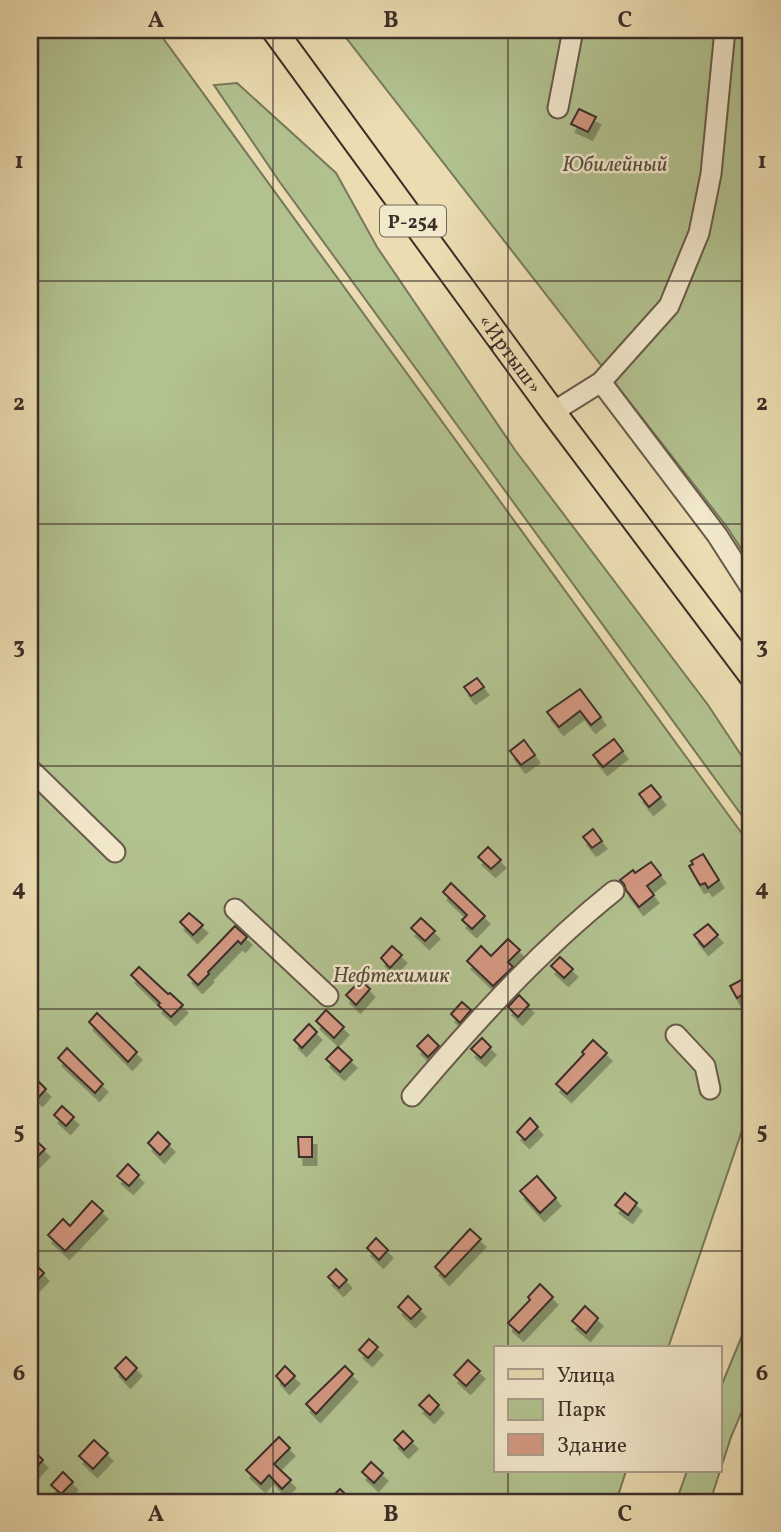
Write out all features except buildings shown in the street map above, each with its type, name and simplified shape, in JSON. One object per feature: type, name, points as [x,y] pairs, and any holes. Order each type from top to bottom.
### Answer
[{"type":"main road","name":"«Иртыш»","points":[[274,30],[553,412],[751,675]]},
{"type":"street","points":[[558,107],[573,30]]},
{"type":"street","points":[[553,412],[601,382],[669,306],[699,233],[711,174],[725,30]]},
{"type":"street","points":[[601,382],[717,536],[751,588]]},
{"type":"street","points":[[30,769],[115,852]]},
{"type":"street","points":[[412,1096],[489,1008],[583,915],[614,891]]},
{"type":"street","points":[[235,909],[328,996]]},
{"type":"street","points":[[676,1035],[705,1066],[710,1088]]},
{"type":"green space","name":"Нефтехимик","points":[[30,30],[157,30],[751,846],[751,1104],[669,1346],[494,1346],[494,1472],[626,1472],[616,1502],[30,1502]]},
{"type":"green space","name":"Юбилейный","points":[[340,30],[751,30],[751,564],[727,527]]},
{"type":"green space","points":[[237,83],[336,173],[377,247],[515,450],[708,705],[751,770],[751,828],[279,181],[214,85]]},
{"type":"green space","points":[[751,1314],[751,1390],[722,1465],[722,1384]]},
{"type":"green space","points":[[687,1472],[720,1472],[710,1502],[676,1502]]}]
